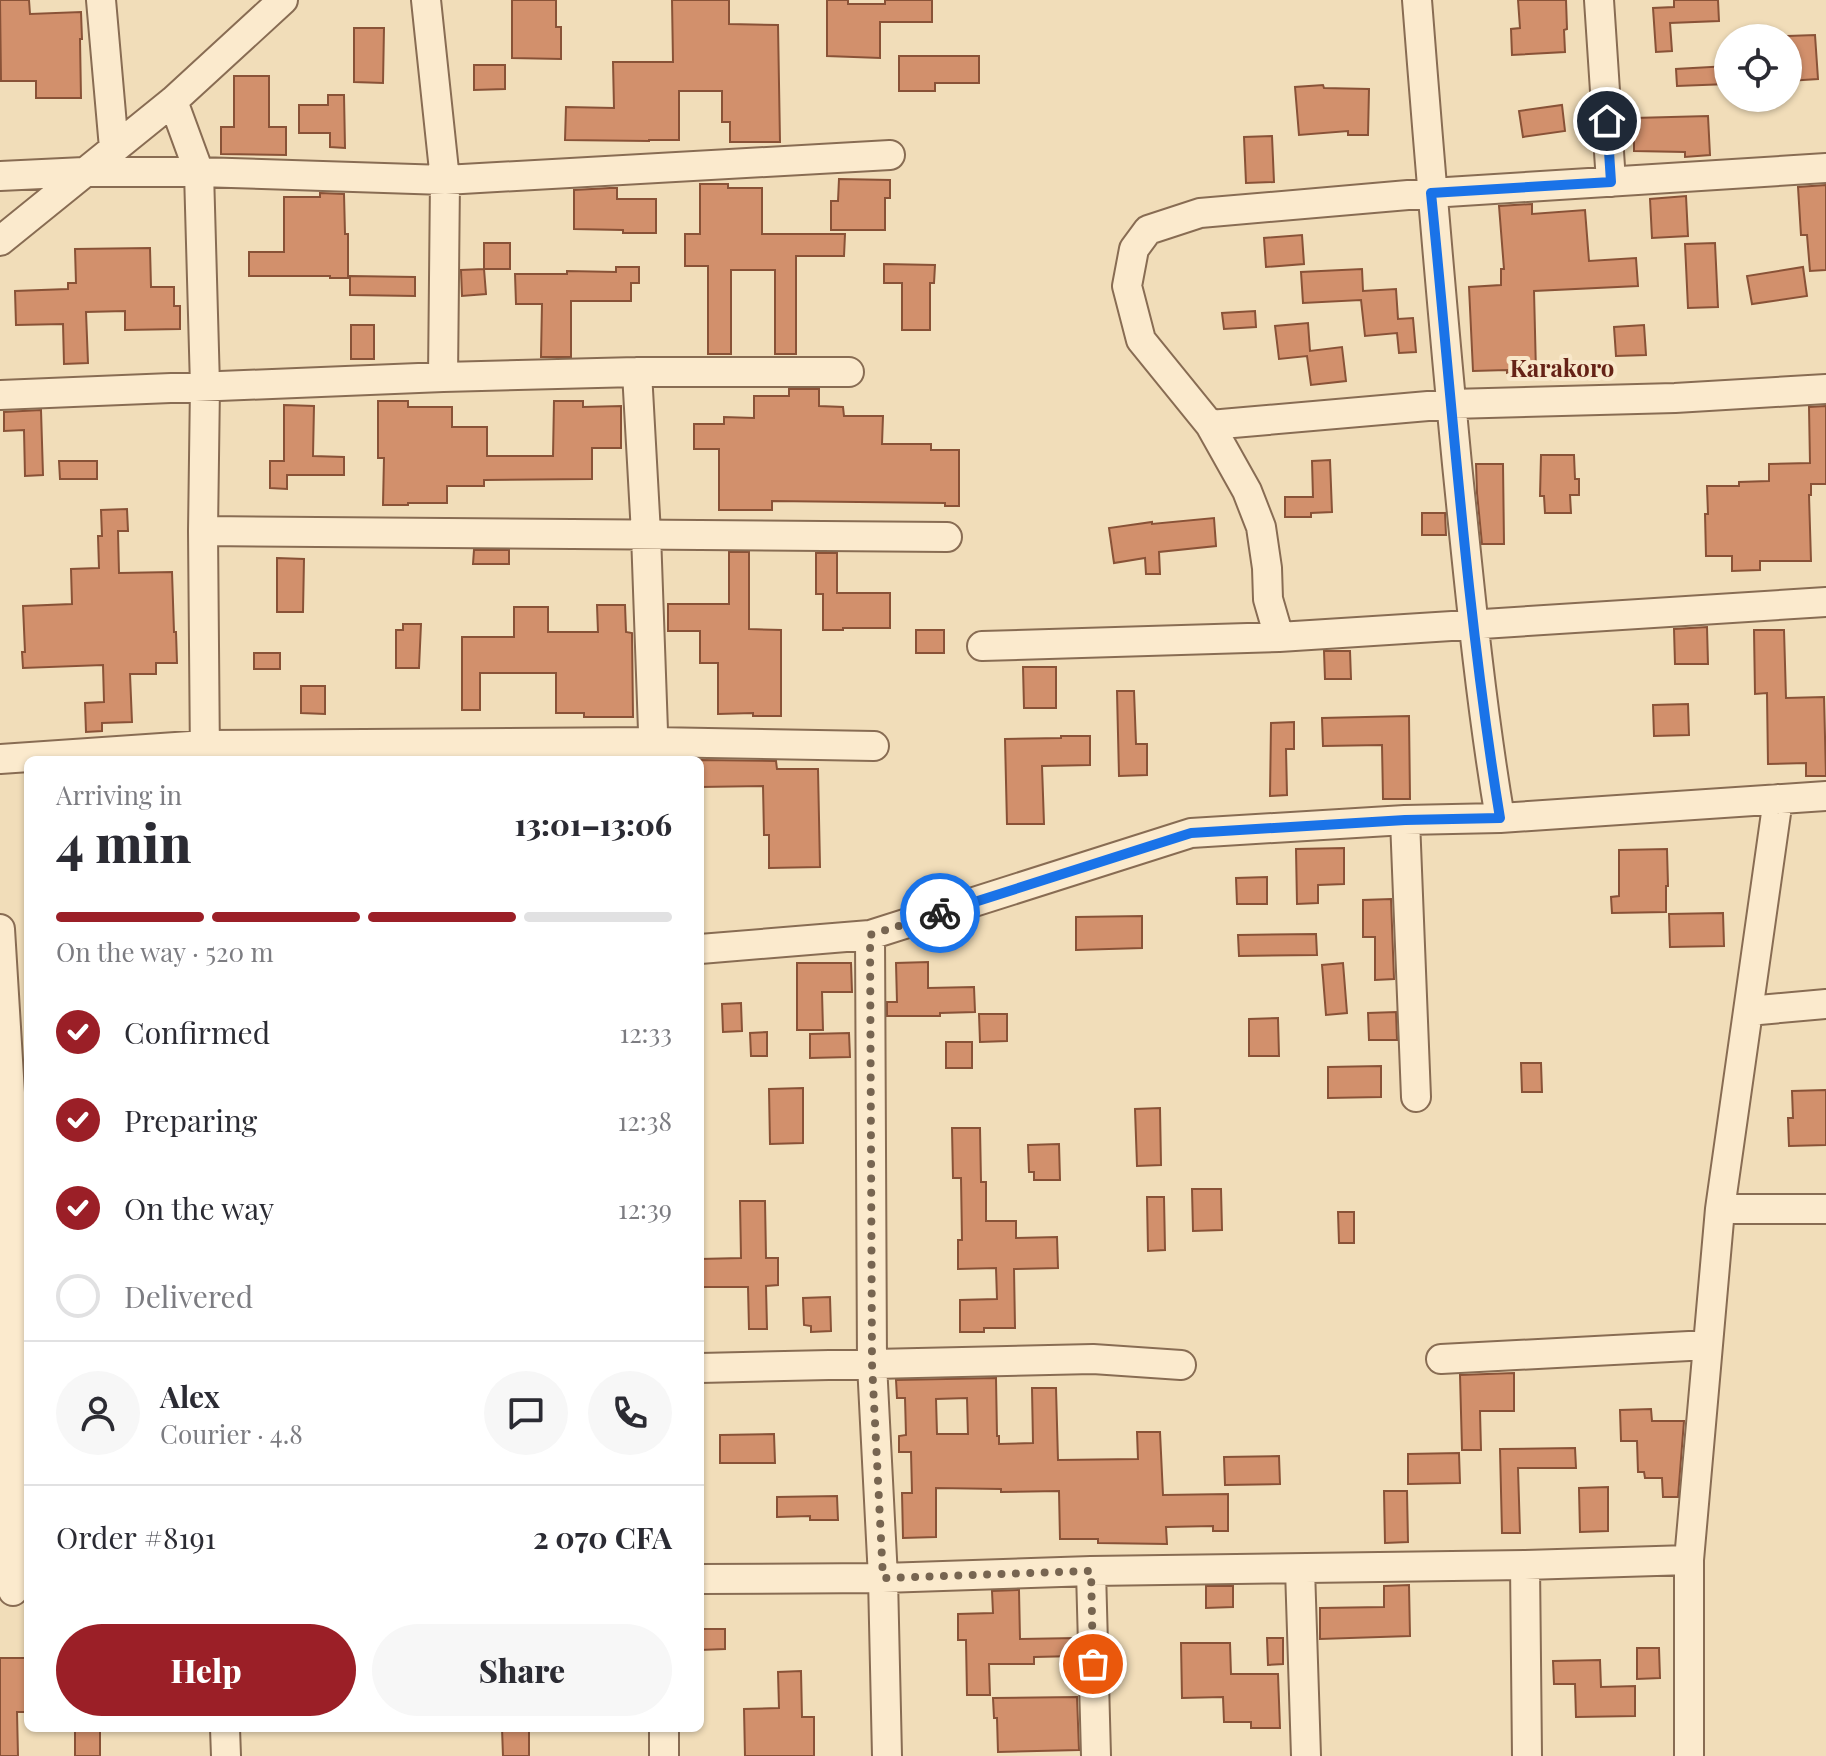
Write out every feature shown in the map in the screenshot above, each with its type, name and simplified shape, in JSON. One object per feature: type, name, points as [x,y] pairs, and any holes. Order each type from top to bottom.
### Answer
[{"type":"street","points":[[101,0],[114,148]]},
{"type":"street","points":[[0,241],[173,101],[283,0]]},
{"type":"street","points":[[426,0],[445,180],[443,377]]},
{"type":"street","points":[[1417,0],[1431,193],[1473,624],[1500,818]]},
{"type":"street","points":[[1599,0],[1611,182]]},
{"type":"street","points":[[173,101],[199,172],[205,386],[205,752]]},
{"type":"street","points":[[0,176],[199,172],[445,180],[890,155]]},
{"type":"street","points":[[1279,637],[1268,599],[1261,527],[1247,491],[1210,425],[1141,340],[1127,286],[1134,249],[1148,230],[1200,213],[1431,193],[1826,168]]},
{"type":"street","points":[[0,395],[443,377],[637,372],[849,372]]},
{"type":"street","points":[[637,372],[654,751]]},
{"type":"street","points":[[1210,425],[1451,404],[1675,398],[1826,389]]},
{"type":"street","points":[[203,531],[947,537]]},
{"type":"street","points":[[982,646],[1279,637],[1826,602]]},
{"type":"street","points":[[88,756],[205,752],[654,751],[874,746]]},
{"type":"street","points":[[0,759],[24,758]]},
{"type":"street","points":[[704,949],[870,935],[1191,833],[1405,820],[1500,818],[1826,796]]},
{"type":"street","points":[[1689,1756],[1689,1560],[1720,1209],[1778,799]]},
{"type":"street","points":[[1405,820],[1416,1097]]},
{"type":"street","points":[[0,933],[14,1142],[14,1591]]},
{"type":"street","points":[[870,935],[872,1364],[883,1578],[887,1756]]},
{"type":"street","points":[[1748,1011],[1826,1004]]},
{"type":"street","points":[[1720,1209],[1826,1209]]},
{"type":"street","points":[[1441,1359],[1708,1345]]},
{"type":"street","points":[[704,1368],[1093,1359],[1181,1365]]},
{"type":"street","points":[[704,1579],[883,1578],[1689,1560]]},
{"type":"street","points":[[1525,1565],[1527,1756]]},
{"type":"street","points":[[1300,1569],[1306,1756]]},
{"type":"street","points":[[1091,1571],[1096,1756]]},
{"type":"street","points":[[225,1732],[226,1756]]},
{"type":"street","points":[[664,1732],[664,1756]]},
{"type":"building","points":[[0,0],[29,0],[30,14],[81,12],[81,98],[36,98],[36,81],[1,81]]},
{"type":"building","points":[[512,0],[556,0],[556,27],[561,27],[561,59],[512,58]]},
{"type":"building","points":[[672,0],[729,0],[729,24],[778,25],[780,142],[730,142],[730,122],[722,122],[722,91],[679,91],[679,140],[565,140],[566,107],[614,108],[613,62],[673,62]]},
{"type":"building","points":[[827,0],[848,0],[848,4],[885,4],[885,0],[932,0],[932,22],[880,22],[880,58],[827,56]]},
{"type":"building","points":[[1518,0],[1566,0],[1565,52],[1512,55],[1511,29],[1520,28]]},
{"type":"building","points":[[1674,0],[1718,0],[1719,21],[1670,23],[1672,51],[1656,52],[1653,8],[1674,7]]},
{"type":"building","points":[[354,28],[384,28],[383,83],[354,82]]},
{"type":"building","points":[[1802,35],[1815,35],[1818,79],[1802,80]]},
{"type":"building","points":[[899,56],[979,56],[979,83],[935,83],[935,91],[899,91]]},
{"type":"building","points":[[474,65],[505,65],[505,89],[474,90]]},
{"type":"building","points":[[1714,67],[1714,85],[1677,86],[1676,69]]},
{"type":"building","points":[[234,76],[269,76],[269,127],[286,127],[286,155],[221,154],[221,127],[234,127]]},
{"type":"building","points":[[1323,85],[1324,88],[1369,89],[1368,135],[1348,135],[1348,131],[1299,135],[1295,87]]},
{"type":"building","points":[[328,95],[344,95],[345,148],[330,147],[330,133],[299,133],[299,105],[328,105]]},
{"type":"building","points":[[1562,105],[1565,131],[1523,137],[1519,111]]},
{"type":"building","points":[[1708,116],[1710,155],[1685,157],[1685,152],[1634,151],[1634,118]]},
{"type":"building","points":[[1272,136],[1274,182],[1246,183],[1244,137]]},
{"type":"building","points":[[839,179],[890,180],[890,198],[885,198],[885,230],[831,230],[831,201],[838,201]]},
{"type":"building","points":[[700,184],[762,188],[762,234],[845,234],[844,256],[796,256],[796,354],[775,354],[775,270],[731,270],[731,354],[708,354],[708,266],[685,266],[685,234],[700,234]]},
{"type":"building","points":[[1826,185],[1826,270],[1810,271],[1807,235],[1801,235],[1798,187]]},
{"type":"building","points":[[617,188],[617,199],[656,199],[656,233],[574,229],[574,190]]},
{"type":"building","points":[[320,193],[344,194],[348,278],[249,276],[249,252],[284,252],[284,197],[320,197]]},
{"type":"building","points":[[1686,196],[1688,236],[1652,238],[1650,199]]},
{"type":"building","points":[[1532,204],[1532,214],[1585,210],[1589,261],[1636,258],[1638,286],[1534,291],[1536,372],[1473,371],[1469,287],[1501,285],[1501,269],[1504,269],[1499,206]]},
{"type":"building","points":[[1302,235],[1304,264],[1266,267],[1264,238]]},
{"type":"building","points":[[484,243],[510,243],[510,269],[484,269]]},
{"type":"building","points":[[1715,243],[1718,307],[1688,308],[1685,244]]},
{"type":"building","points":[[150,248],[151,287],[174,287],[174,306],[180,306],[180,329],[125,330],[125,311],[86,312],[88,363],[64,364],[63,324],[16,325],[15,291],[68,289],[68,283],[76,283],[75,249]]},
{"type":"building","points":[[884,264],[935,265],[934,283],[930,283],[930,330],[902,330],[902,283],[884,283]]},
{"type":"building","points":[[616,267],[639,267],[639,283],[631,283],[631,301],[571,301],[571,357],[541,357],[542,304],[516,304],[515,274],[616,272]]},
{"type":"building","points":[[1803,267],[1807,296],[1752,304],[1747,276]]},
{"type":"building","points":[[484,269],[486,294],[462,296],[461,270]]},
{"type":"building","points":[[1362,269],[1363,291],[1396,289],[1398,319],[1413,318],[1416,352],[1399,353],[1397,333],[1365,336],[1361,300],[1303,303],[1301,272]]},
{"type":"building","points":[[350,276],[415,277],[415,296],[350,295]]},
{"type":"building","points":[[1255,311],[1256,327],[1224,329],[1222,313]]},
{"type":"building","points":[[1308,323],[1310,351],[1342,347],[1346,381],[1311,385],[1307,356],[1279,359],[1275,326]]},
{"type":"building","points":[[351,325],[374,325],[374,359],[351,359]]},
{"type":"building","points":[[1644,325],[1646,355],[1616,356],[1614,327]]},
{"type":"building","points":[[789,389],[819,389],[819,406],[843,407],[844,416],[883,416],[882,444],[931,444],[931,450],[959,450],[959,506],[945,506],[945,503],[772,501],[772,510],[719,510],[719,449],[694,449],[694,424],[724,424],[724,417],[754,418],[754,396],[789,396]]},
{"type":"building","points":[[378,401],[408,401],[408,407],[452,407],[452,427],[487,427],[487,456],[553,456],[554,401],[583,401],[583,407],[621,406],[621,448],[592,448],[592,479],[484,480],[484,486],[447,486],[447,503],[383,505],[384,458],[378,458]]},
{"type":"building","points":[[284,405],[314,406],[313,456],[344,457],[344,475],[287,475],[287,489],[270,488],[270,461],[284,461]]},
{"type":"building","points":[[1826,406],[1826,484],[1811,484],[1809,495],[1811,561],[1760,561],[1760,570],[1732,571],[1732,556],[1706,556],[1707,486],[1739,486],[1739,482],[1769,481],[1769,464],[1810,463],[1809,407]]},
{"type":"building","points":[[41,410],[43,475],[25,476],[24,430],[4,431],[4,412]]},
{"type":"building","points":[[1541,455],[1574,455],[1579,495],[1570,495],[1571,513],[1545,513],[1544,496],[1540,496]]},
{"type":"building","points":[[1330,460],[1332,512],[1311,513],[1311,517],[1285,517],[1285,497],[1313,497],[1312,461]]},
{"type":"building","points":[[59,461],[97,461],[97,479],[60,479]]},
{"type":"building","points":[[1476,464],[1503,464],[1504,544],[1482,544]]},
{"type":"building","points":[[127,509],[128,531],[118,531],[119,573],[172,572],[177,663],[156,663],[156,674],[130,674],[132,722],[102,723],[102,731],[86,732],[85,703],[104,702],[103,665],[23,668],[23,606],[72,604],[71,569],[99,568],[101,510]]},
{"type":"building","points":[[1422,513],[1445,513],[1446,535],[1422,535]]},
{"type":"building","points":[[1214,518],[1216,546],[1159,552],[1160,574],[1146,574],[1145,558],[1114,563],[1109,528]]},
{"type":"building","points":[[474,550],[509,550],[509,564],[473,564]]},
{"type":"building","points":[[729,552],[749,552],[749,629],[781,630],[781,716],[718,714],[718,663],[700,663],[700,631],[668,631],[668,604],[729,604]]},
{"type":"building","points":[[816,553],[837,553],[837,593],[890,593],[890,628],[823,630],[823,594],[816,594]]},
{"type":"building","points":[[277,558],[304,559],[303,612],[277,612]]},
{"type":"building","points":[[597,605],[625,605],[626,632],[632,633],[633,717],[584,717],[584,713],[556,713],[556,673],[480,673],[480,710],[462,710],[462,637],[514,637],[514,607],[548,607],[548,632],[598,632]]},
{"type":"building","points":[[403,624],[421,624],[419,668],[396,668],[396,630],[403,630]]},
{"type":"building","points":[[1707,627],[1708,664],[1675,664],[1674,629]]},
{"type":"building","points":[[916,630],[944,630],[944,653],[916,653]]},
{"type":"building","points":[[1754,630],[1784,630],[1786,698],[1824,697],[1826,776],[1806,776],[1806,763],[1768,764],[1767,693],[1755,694]]},
{"type":"building","points":[[1324,651],[1350,651],[1351,679],[1325,679]]},
{"type":"building","points":[[254,653],[280,653],[280,669],[254,669]]},
{"type":"building","points":[[1023,667],[1056,667],[1056,708],[1024,708]]},
{"type":"building","points":[[301,686],[325,686],[325,714],[301,713]]},
{"type":"building","points":[[1117,691],[1134,691],[1136,744],[1147,744],[1147,775],[1119,776]]},
{"type":"building","points":[[1688,704],[1689,735],[1654,736],[1653,705]]},
{"type":"building","points":[[1409,716],[1410,799],[1383,799],[1382,745],[1323,746],[1322,718]]},
{"type":"building","points":[[1294,722],[1294,749],[1286,749],[1287,795],[1270,796],[1271,723]]},
{"type":"building","points":[[1090,736],[1090,765],[1042,766],[1044,824],[1007,824],[1005,739]]},
{"type":"building","points":[[704,760],[776,761],[777,769],[818,769],[820,867],[769,868],[769,835],[764,835],[763,786],[704,787]]},
{"type":"building","points":[[1344,848],[1344,884],[1318,885],[1318,903],[1297,904],[1296,849]]},
{"type":"building","points":[[1667,849],[1666,912],[1612,913],[1611,897],[1619,896],[1619,850]]},
{"type":"building","points":[[1267,877],[1267,904],[1237,904],[1236,878]]},
{"type":"building","points":[[1391,899],[1394,979],[1375,980],[1375,937],[1363,937],[1363,900]]},
{"type":"building","points":[[1723,913],[1724,946],[1670,947],[1669,914]]},
{"type":"building","points":[[1142,916],[1142,948],[1076,950],[1076,917]]},
{"type":"building","points":[[1316,934],[1317,955],[1239,956],[1238,935]]},
{"type":"building","points":[[928,962],[928,988],[974,987],[975,1012],[940,1013],[940,1016],[887,1016],[887,1002],[897,1002],[896,963]]},
{"type":"building","points":[[797,963],[851,963],[852,992],[822,992],[823,1030],[797,1030]]},
{"type":"building","points":[[1343,963],[1347,1013],[1326,1015],[1322,965]]},
{"type":"building","points":[[741,1003],[742,1031],[723,1032],[722,1004]]},
{"type":"building","points":[[1396,1012],[1397,1040],[1369,1040],[1368,1013]]},
{"type":"building","points":[[979,1014],[1007,1014],[1007,1041],[980,1042]]},
{"type":"building","points":[[1278,1018],[1279,1056],[1249,1056],[1249,1019]]},
{"type":"building","points":[[767,1032],[767,1056],[751,1056],[750,1033]]},
{"type":"building","points":[[849,1033],[850,1057],[810,1058],[810,1034]]},
{"type":"building","points":[[946,1042],[972,1042],[972,1068],[946,1068]]},
{"type":"building","points":[[1521,1063],[1541,1063],[1542,1092],[1522,1092]]},
{"type":"building","points":[[1381,1066],[1381,1097],[1328,1098],[1328,1067]]},
{"type":"building","points":[[803,1088],[803,1143],[770,1144],[769,1089]]},
{"type":"building","points":[[1826,1090],[1826,1145],[1789,1146],[1788,1118],[1793,1118],[1792,1091]]},
{"type":"building","points":[[1160,1108],[1161,1165],[1137,1166],[1135,1109]]},
{"type":"building","points":[[952,1128],[980,1128],[981,1182],[986,1182],[986,1221],[1016,1221],[1016,1238],[1057,1237],[1058,1268],[1014,1269],[1015,1328],[960,1332],[960,1300],[997,1299],[996,1268],[958,1269],[958,1240],[962,1240],[961,1178],[953,1178]]},
{"type":"building","points":[[1059,1144],[1060,1180],[1034,1180],[1034,1172],[1029,1172],[1028,1145]]},
{"type":"building","points":[[1192,1189],[1221,1189],[1222,1230],[1193,1231]]},
{"type":"building","points":[[1147,1197],[1164,1197],[1165,1250],[1148,1251]]},
{"type":"building","points":[[740,1201],[765,1201],[766,1258],[778,1258],[778,1285],[766,1286],[767,1329],[749,1329],[748,1287],[704,1287],[704,1259],[741,1258]]},
{"type":"building","points":[[1338,1212],[1354,1212],[1354,1243],[1339,1243]]},
{"type":"building","points":[[830,1297],[831,1331],[811,1332],[811,1326],[804,1325],[803,1298]]},
{"type":"building","points":[[1514,1373],[1514,1411],[1480,1411],[1481,1450],[1462,1450],[1460,1375]]},
{"type":"building","points":[[996,1378],[999,1444],[1033,1443],[1032,1388],[1056,1388],[1058,1460],[1138,1459],[1137,1432],[1160,1432],[1163,1495],[1228,1494],[1228,1531],[1213,1531],[1213,1526],[1166,1527],[1167,1544],[1060,1539],[1059,1491],[1001,1492],[1001,1489],[936,1488],[936,1537],[903,1538],[902,1493],[912,1493],[911,1452],[899,1452],[899,1436],[906,1435],[905,1398],[897,1398],[896,1380]],"holes":[[[967,1398],[968,1434],[937,1434],[936,1399]]]},
{"type":"building","points":[[1651,1409],[1652,1421],[1684,1421],[1678,1497],[1663,1497],[1662,1478],[1645,1478],[1644,1472],[1638,1472],[1637,1441],[1621,1441],[1620,1410]]},
{"type":"building","points":[[774,1434],[775,1463],[720,1463],[720,1435]]},
{"type":"building","points":[[1575,1448],[1576,1468],[1518,1468],[1520,1533],[1502,1533],[1500,1449]]},
{"type":"building","points":[[1459,1453],[1460,1483],[1408,1484],[1408,1454]]},
{"type":"building","points":[[1279,1456],[1280,1484],[1225,1485],[1224,1457]]},
{"type":"building","points":[[1608,1487],[1608,1531],[1580,1532],[1579,1488]]},
{"type":"building","points":[[1384,1491],[1407,1491],[1408,1542],[1385,1543]]},
{"type":"building","points":[[837,1496],[838,1520],[810,1520],[810,1516],[777,1517],[777,1497]]},
{"type":"building","points":[[1409,1585],[1410,1636],[1320,1639],[1320,1608],[1384,1607],[1384,1586]]},
{"type":"building","points":[[1206,1586],[1233,1586],[1233,1607],[1206,1608]]},
{"type":"building","points":[[1019,1590],[1020,1639],[1076,1638],[1076,1656],[1034,1657],[1034,1664],[989,1664],[990,1695],[967,1695],[966,1640],[958,1640],[958,1614],[993,1613],[992,1591]]},
{"type":"building","points":[[704,1629],[725,1629],[725,1649],[704,1650]]},
{"type":"building","points":[[1267,1638],[1283,1638],[1283,1664],[1268,1665]]},
{"type":"building","points":[[1181,1643],[1230,1643],[1231,1674],[1278,1674],[1280,1728],[1251,1728],[1251,1722],[1224,1722],[1223,1697],[1182,1698]]},
{"type":"building","points":[[1637,1648],[1659,1648],[1660,1678],[1637,1679]]},
{"type":"building","points":[[0,1658],[24,1658],[24,1712],[17,1712],[18,1756],[0,1756]]},
{"type":"building","points":[[1600,1660],[1601,1687],[1635,1686],[1635,1716],[1576,1717],[1575,1684],[1554,1684],[1553,1661]]},
{"type":"building","points":[[801,1671],[802,1717],[814,1717],[814,1756],[745,1756],[744,1709],[779,1708],[778,1672]]},
{"type":"building","points":[[1077,1697],[1079,1750],[998,1752],[993,1698]]},
{"type":"building","points":[[75,1732],[100,1732],[100,1756],[75,1756]]},
{"type":"building","points":[[502,1732],[529,1732],[529,1756],[503,1756]]},
{"type":"way so far","points":[[940,913],[870,935],[872,1364],[883,1578],[1091,1571],[1093,1664]]},
{"type":"district","name":"Karakoro","points":[[1562,367]]},
{"type":"route","points":[[940,913],[1191,833],[1405,820],[1500,818],[1473,624],[1431,193],[1611,182],[1607,121]]}]
